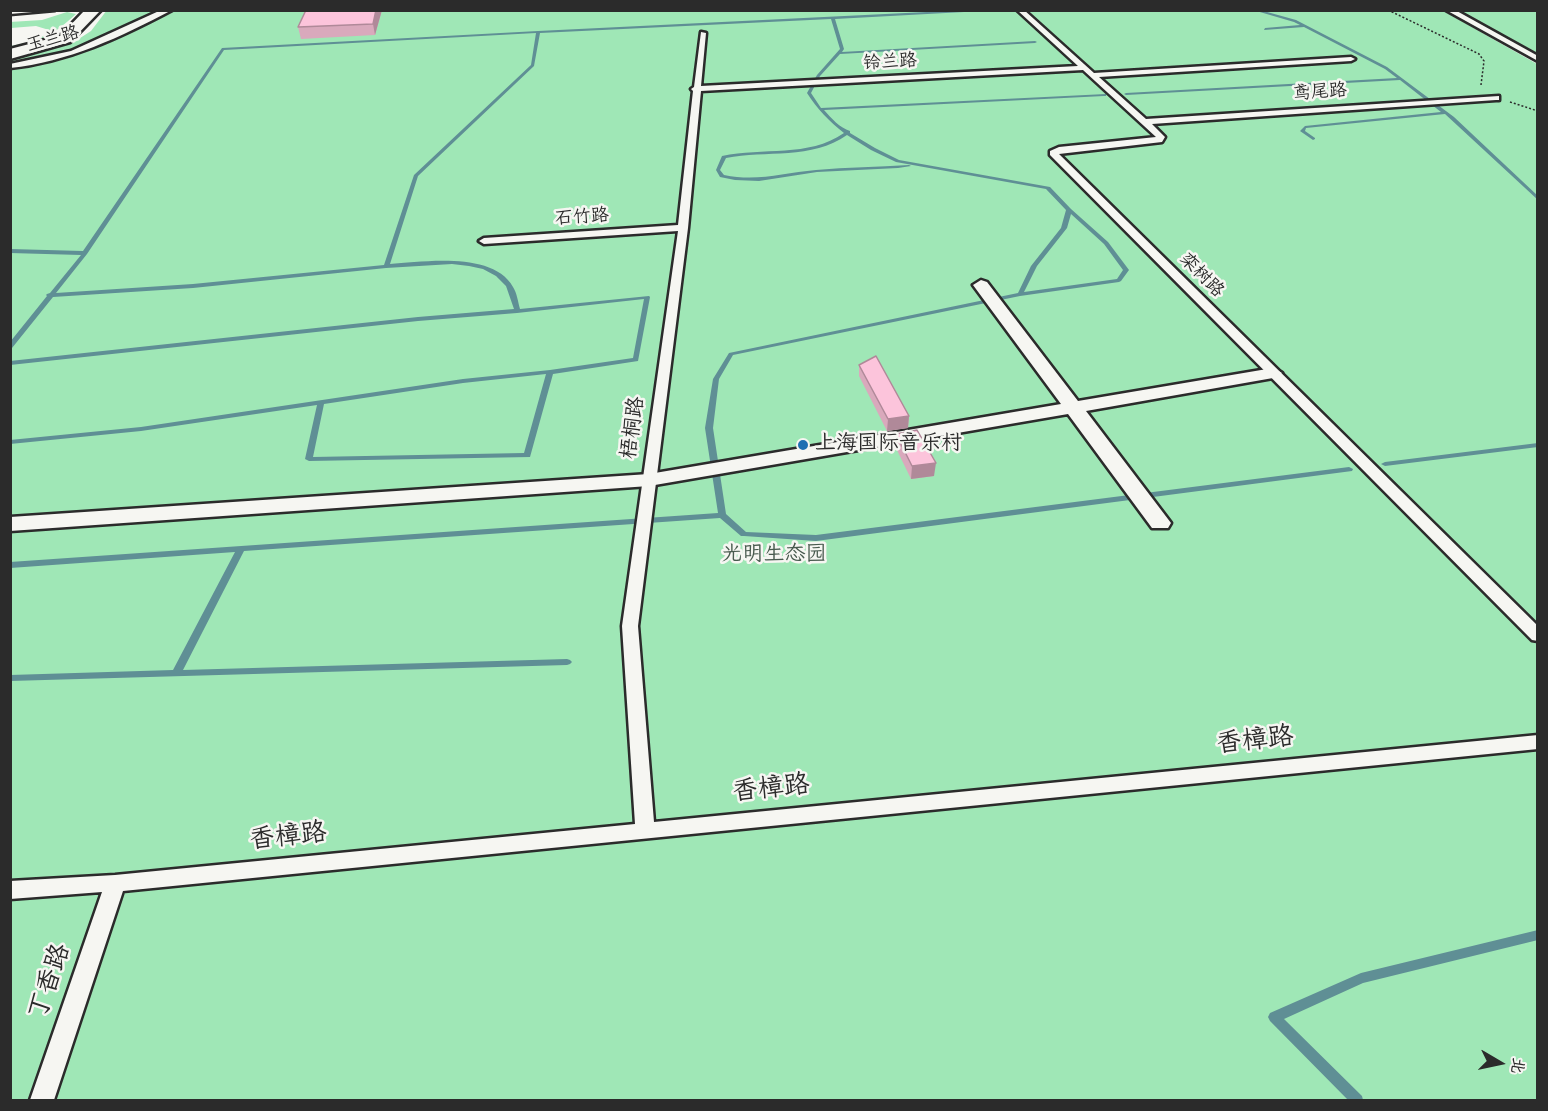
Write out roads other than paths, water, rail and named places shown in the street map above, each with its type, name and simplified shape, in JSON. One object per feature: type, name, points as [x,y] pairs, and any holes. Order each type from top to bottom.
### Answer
[{"type":"street","points":[[10,52],[57,36],[86,10]]},
{"type":"street","points":[[10,52],[44,47],[65,39],[94,10]]},
{"type":"street","points":[[989,295],[1160,523]]},
{"type":"street","points":[[10,524],[649,480],[1273,373]]},
{"type":"lane","points":[[10,12],[52,10]]},
{"type":"lane","name":"玉兰路","points":[[10,66],[62,56],[112,37],[149,16],[168,10]]},
{"type":"lane","name":"栾树路","points":[[1020,10],[1091,71],[1161,137],[1159,140],[1053,153],[1538,636]]},
{"type":"lane","points":[[1449,10],[1538,60]]},
{"type":"lane","name":"梧桐路","points":[[645,829],[630,626],[683,228],[703,33]]},
{"type":"lane","name":"铃兰路","points":[[696,89],[1351,59]]},
{"type":"lane","name":"鸢尾路","points":[[1146,122],[1496,98]]},
{"type":"lane","name":"石竹路","points":[[484,241],[683,228]]},
{"type":"lane","name":"香樟路","points":[[10,890],[115,883],[1538,742]]},
{"type":"lane","name":"丁香路","points":[[42,1101],[115,883]]},
{"type":"waterway","points":[[538,32],[1000,10]]},
{"type":"waterway","points":[[1254,10],[1295,21],[1305,26]]},
{"type":"waterway","points":[[820,109],[809,93],[818,76],[842,49],[833,19]]},
{"type":"waterway","points":[[1265,29],[1305,26]]},
{"type":"waterway","points":[[1305,26],[1386,68],[1401,79]]},
{"type":"waterway","points":[[85,253],[223,49],[538,32]]},
{"type":"waterway","points":[[386,266],[416,175],[533,65],[538,32]]},
{"type":"waterway","points":[[839,53],[1035,42]]},
{"type":"waterway","points":[[1126,94],[1401,79]]},
{"type":"waterway","points":[[1401,79],[1445,113]]},
{"type":"waterway","points":[[820,109],[1104,95]]},
{"type":"waterway","points":[[820,109],[847,132]]},
{"type":"waterway","points":[[1313,139],[1302,131],[1305,127],[1445,113]]},
{"type":"waterway","points":[[1445,113],[1538,199]]},
{"type":"waterway","points":[[847,132],[860,142],[898,161],[1048,188],[1069,210]]},
{"type":"waterway","points":[[847,132],[821,147],[724,157],[718,170],[722,176],[759,180],[804,172],[909,166]]},
{"type":"waterway","points":[[1020,294],[1034,266],[1064,228],[1069,210]]},
{"type":"waterway","points":[[1020,294],[1119,280],[1126,270],[1106,243],[1069,210]]},
{"type":"waterway","points":[[10,251],[85,253]]},
{"type":"waterway","points":[[52,295],[85,253]]},
{"type":"waterway","points":[[386,266],[452,263],[485,268],[498,275],[509,285],[517,311]]},
{"type":"waterway","points":[[52,295],[193,286],[386,266]]},
{"type":"waterway","points":[[722,515],[709,428],[716,379],[731,354],[1020,294]]},
{"type":"waterway","points":[[10,347],[52,295]]},
{"type":"waterway","points":[[517,311],[647,297],[636,360],[550,372]]},
{"type":"waterway","points":[[10,363],[418,319],[517,311]]},
{"type":"waterway","points":[[321,402],[309,459],[527,455],[550,372]]},
{"type":"waterway","points":[[321,402],[463,381],[550,372]]},
{"type":"waterway","points":[[10,442],[141,429],[321,402]]},
{"type":"waterway","points":[[1385,464],[1538,445]]},
{"type":"waterway","points":[[722,515],[744,534],[816,538],[1349,469]]},
{"type":"waterway","points":[[10,565],[722,515]]},
{"type":"waterway","points":[[176,673],[241,549]]},
{"type":"waterway","points":[[176,673],[567,662]]},
{"type":"waterway","points":[[10,678],[176,673]]},
{"type":"waterway","points":[[1357,1100],[1274,1017],[1361,978],[1538,935]]},
{"type":"place","name":"上海国际音乐村","points":[[803,445]]},
{"type":"park label","name":"光明生态园","points":[[774,556]]}]
